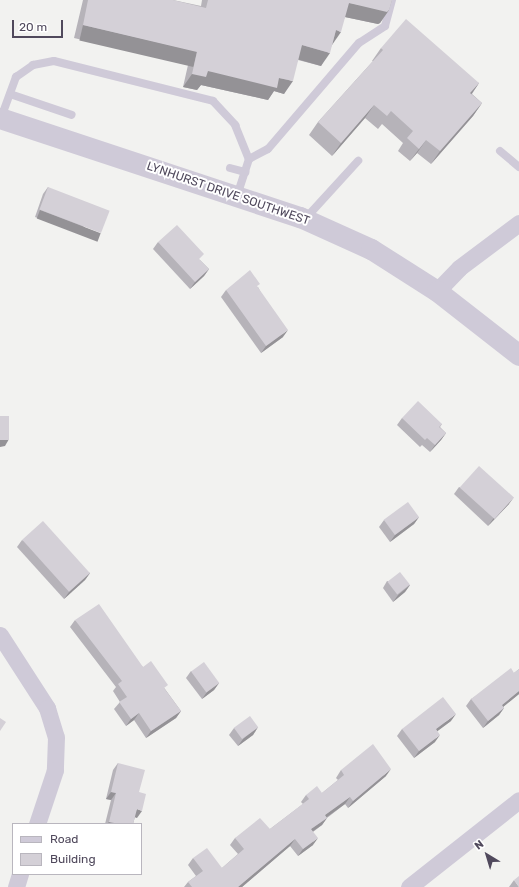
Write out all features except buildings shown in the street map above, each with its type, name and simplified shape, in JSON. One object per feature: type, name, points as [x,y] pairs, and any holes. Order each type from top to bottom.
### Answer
[{"type":"street","name":"LYNHURST DRIVE SOUTHWEST","points":[[0,118],[305,219],[371,249],[437,291],[519,355]]},
{"type":"street","points":[[437,291],[459,268],[519,223]]},
{"type":"street","points":[[0,635],[47,708],[56,737],[54,770],[37,823]]},
{"type":"street","points":[[409,887],[519,800]]},
{"type":"street","points":[[16,887],[20,875]]},
{"type":"lane","points":[[236,196],[249,159],[268,149],[359,42],[385,26],[392,0]]},
{"type":"lane","points":[[0,118],[16,77],[33,65],[54,61],[213,101],[234,125],[249,159]]},
{"type":"lane","points":[[10,94],[72,115]]},
{"type":"lane","points":[[500,151],[519,167]]},
{"type":"lane","points":[[305,219],[358,161]]},
{"type":"lane","points":[[230,168],[244,172]]}]
